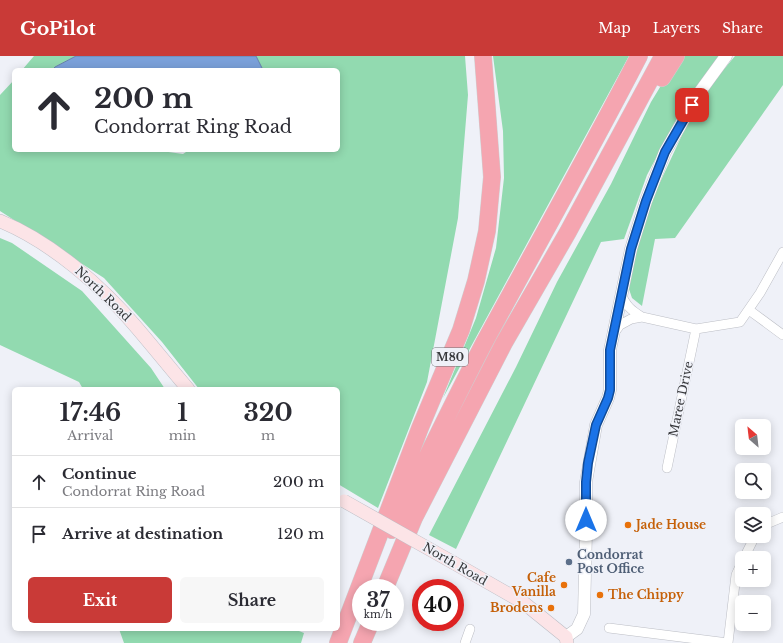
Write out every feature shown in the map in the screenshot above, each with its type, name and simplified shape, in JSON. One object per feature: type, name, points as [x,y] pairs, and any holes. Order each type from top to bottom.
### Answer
[{"type":"highway","name":"M80","points":[[338,643],[420,428],[461,330],[476,281],[487,231],[492,177],[483,56]]},
{"type":"highway","name":"M80","points":[[368,579],[437,436],[480,351],[548,228],[639,56]]},
{"type":"highway","points":[[389,579],[414,518],[504,343],[568,232],[663,56]]},
{"type":"highway","points":[[603,166],[676,56]]},
{"type":"highway","name":"M80","points":[[338,643],[352,614]]},
{"type":"highway","points":[[362,643],[367,631]]},
{"type":"main road","name":"North Road","points":[[0,221],[14,227],[66,259],[88,278],[136,326],[186,387]]},
{"type":"main road","name":"North Road","points":[[341,499],[524,603],[567,640]]},
{"type":"street","points":[[567,640],[577,629],[584,614],[586,482],[596,425],[610,390],[610,350],[612,336],[631,249],[646,201],[665,152],[699,93],[726,56]]},
{"type":"street","points":[[612,336],[620,325],[631,318],[642,317],[696,329],[740,322],[760,293],[783,252]]},
{"type":"street","points":[[621,294],[625,304],[632,311],[642,317]]},
{"type":"street","points":[[748,310],[783,335]]},
{"type":"street","name":"Maree Drive","points":[[667,468],[696,329]]},
{"type":"street","points":[[771,522],[783,517]]},
{"type":"street","points":[[609,628],[728,643],[735,584]]},
{"type":"street","points":[[465,643],[470,629]]},
{"type":"green space","points":[[34,56],[76,56],[54,68],[24,68]]},
{"type":"green space","points":[[256,56],[465,56],[468,95],[458,218],[427,382],[378,508],[340,485],[340,387],[197,387],[162,342],[104,278],[0,211],[0,95],[12,82],[12,152],[168,152],[183,154],[186,152],[340,152],[340,68],[262,68]]},
{"type":"green space","points":[[493,56],[629,56],[443,398],[476,318],[496,248],[504,178],[503,131]]},
{"type":"green space","points":[[679,56],[719,56],[684,105],[647,175],[624,239],[601,242],[456,549],[429,535],[516,367],[557,282],[611,184],[651,102]]},
{"type":"green space","points":[[735,56],[783,56],[783,85],[675,238],[655,239],[642,306],[632,298],[629,289],[639,239],[656,191],[689,120],[715,80]]},
{"type":"green space","points":[[0,238],[12,243],[82,291],[151,368],[164,387],[82,387],[79,382],[0,345]]},
{"type":"green space","points":[[120,631],[299,631],[304,633],[301,643],[124,643]]},
{"type":"water","points":[[76,56],[256,56],[262,68],[54,68]]},
{"type":"place","name":"Jade House","points":[[628,525]]},
{"type":"place","name":"Condorrat Post Office","points":[[569,562]]},
{"type":"place","name":"Cafe Vanilla","points":[[564,585]]},
{"type":"place","name":"The Chippy","points":[[600,595]]},
{"type":"place","name":"Brodens","points":[[551,608]]},
{"type":"route","points":[[586,520],[586,482],[588,463],[596,425],[610,390],[610,350],[612,336],[631,249],[646,201],[665,152],[692,105]]}]
